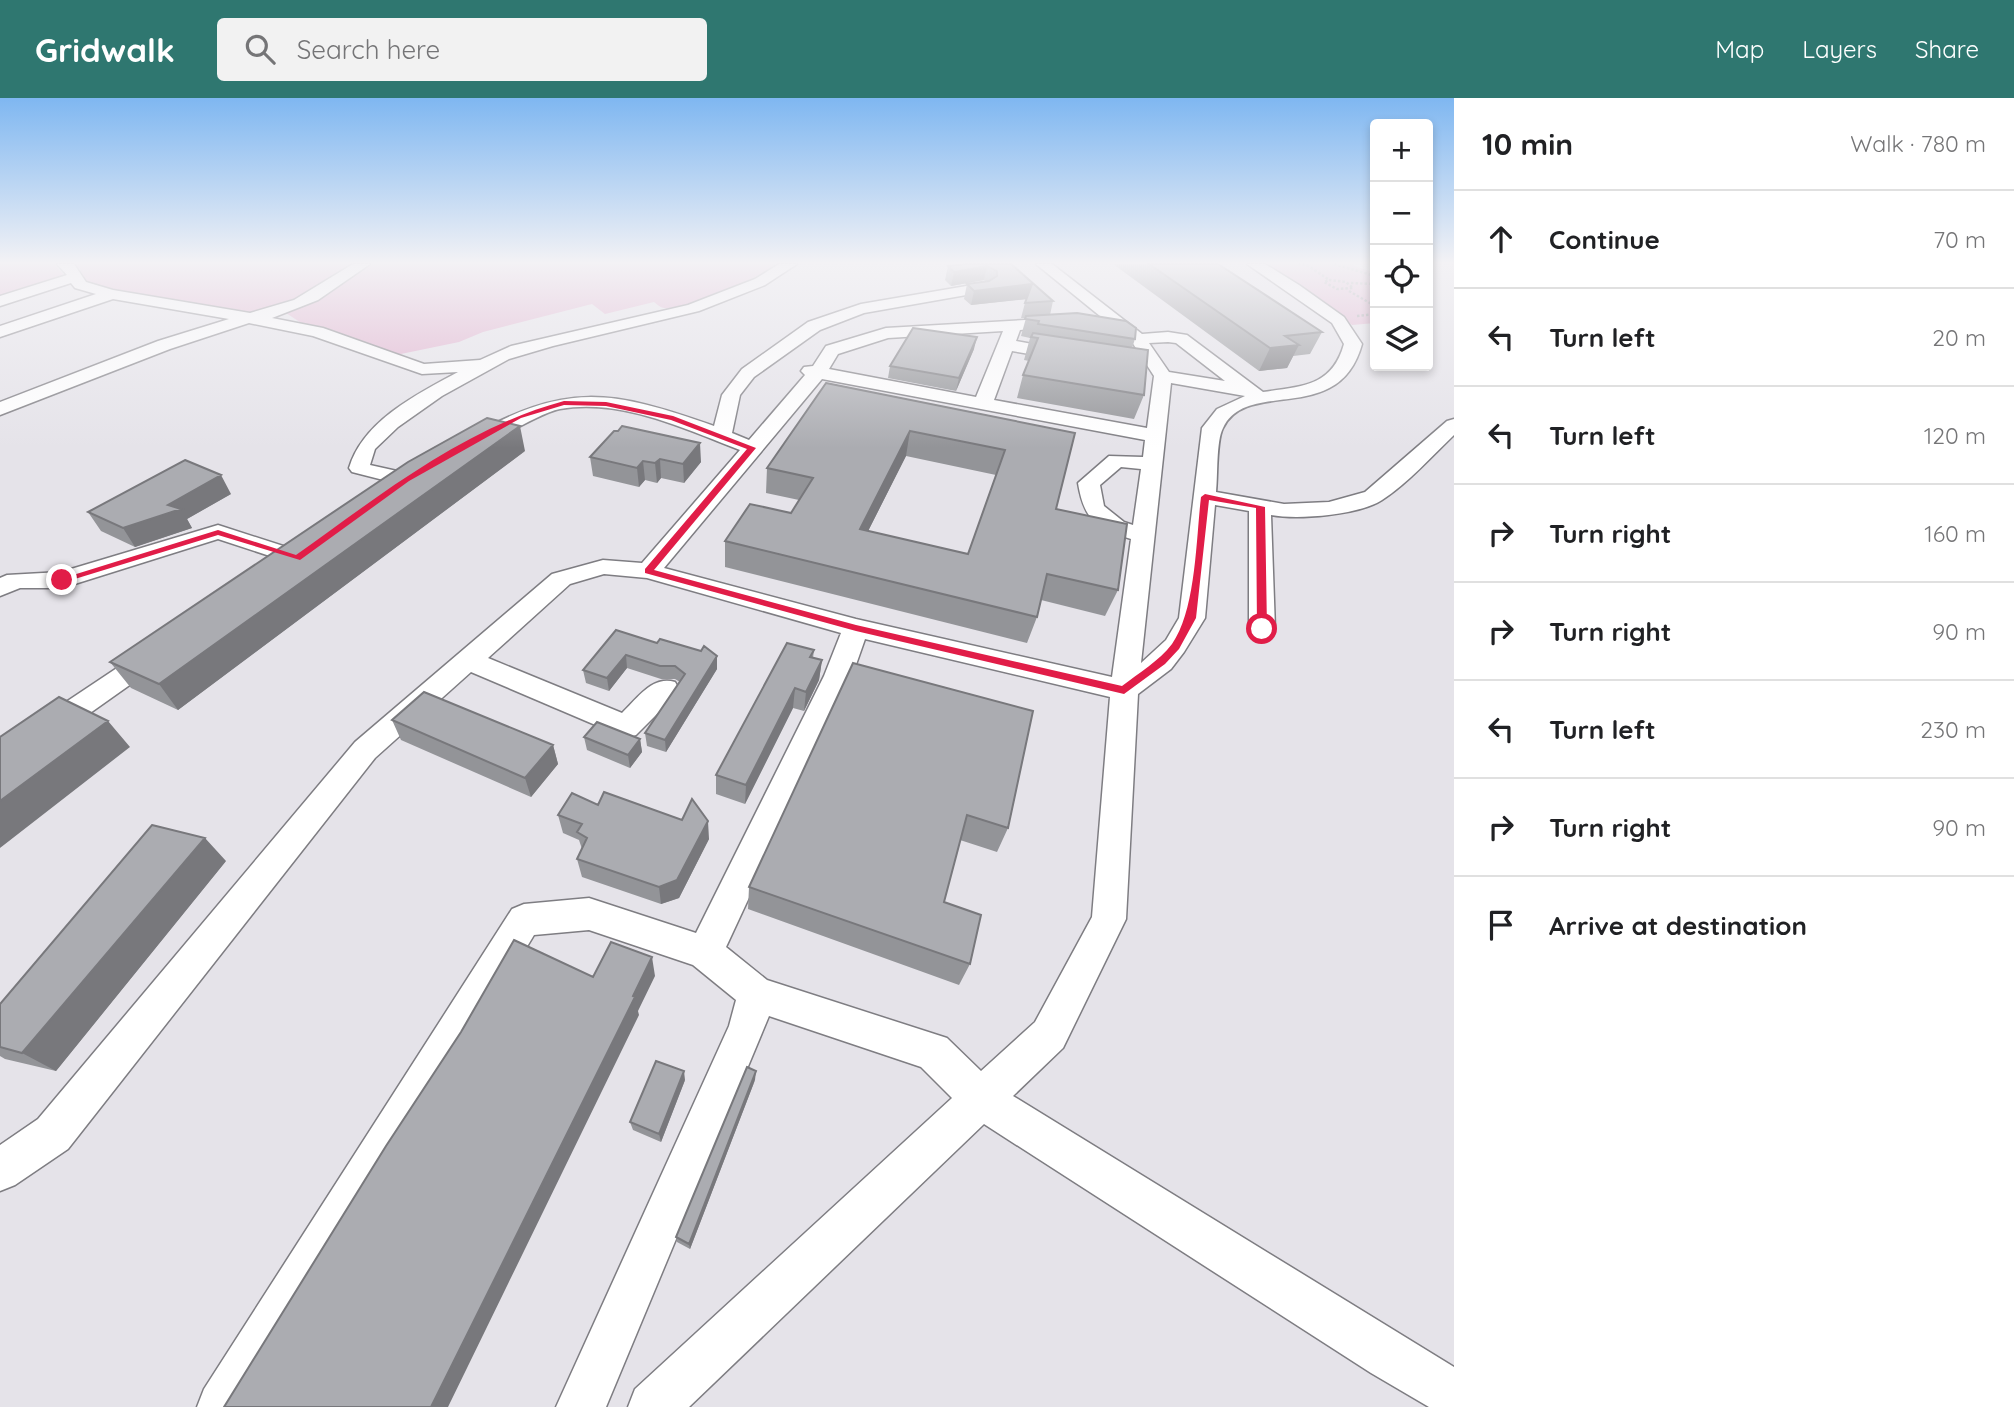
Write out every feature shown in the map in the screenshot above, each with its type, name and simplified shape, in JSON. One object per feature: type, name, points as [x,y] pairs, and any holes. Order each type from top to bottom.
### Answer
[{"type":"street","points":[[0,332],[21,325]]},
{"type":"street","points":[[0,409],[184,337],[224,325]]},
{"type":"street","points":[[282,325],[317,332],[422,369],[487,365]]},
{"type":"street","points":[[407,480],[359,468],[366,446],[409,408],[513,351],[621,325]]},
{"type":"street","points":[[721,436],[731,395],[748,373],[817,325]]},
{"type":"street","points":[[648,571],[832,350],[886,333],[1027,325]]},
{"type":"street","points":[[1097,325],[1148,362],[1254,394],[1314,391],[1344,369],[1353,344],[1341,325]]},
{"type":"street","points":[[984,404],[1013,326]]},
{"type":"street","points":[[653,1407],[1049,1035],[1109,919],[1124,690],[1154,450],[1148,362],[1168,337],[1181,339],[1254,394]]},
{"type":"street","points":[[1006,345],[1082,357]]},
{"type":"street","points":[[814,371],[984,404],[1154,450]]},
{"type":"street","points":[[1124,690],[1161,662],[1175,646],[1192,618],[1212,428],[1219,417],[1254,394]]},
{"type":"street","points":[[452,454],[519,416],[564,403],[606,404],[673,419],[752,448]]},
{"type":"street","points":[[1205,497],[1284,511],[1330,509],[1373,497],[1454,425]]},
{"type":"street","points":[[1143,535],[1116,527],[1093,508],[1089,483],[1116,460],[1154,450]]},
{"type":"street","points":[[385,495],[429,467]]},
{"type":"street","points":[[1260,507],[1262,629]]},
{"type":"street","points":[[0,588],[16,580],[62,580],[218,532],[297,558]]},
{"type":"street","points":[[274,574],[319,542]]},
{"type":"street","points":[[0,1170],[53,1134],[365,750],[561,579],[603,567],[648,571],[856,628],[1124,690]]},
{"type":"street","points":[[705,952],[838,676],[856,628]]},
{"type":"street","points":[[0,761],[172,644]]},
{"type":"street","points":[[468,660],[626,727],[665,689]]},
{"type":"street","points":[[222,1407],[524,920],[589,914],[705,952],[756,994],[933,1052],[981,1099],[1388,1356],[1454,1394]]},
{"type":"street","points":[[581,1407],[747,1029],[756,994]]},
{"type":"shaded area","points":[[305,325],[510,325],[459,342],[396,355],[334,331]]},
{"type":"building","points":[[1045,325],[1132,325],[1136,328],[1135,339]]},
{"type":"building","points":[[1237,325],[1311,325],[1322,332],[1285,336],[1299,345],[1270,348]]},
{"type":"building","points":[[913,328],[977,337],[959,378],[890,366]]},
{"type":"building","points":[[1033,333],[1148,350],[1144,395],[1023,375],[1038,338],[1031,337]]},
{"type":"building","points":[[826,383],[1075,433],[1056,509],[1127,524],[1118,590],[1047,574],[1037,617],[725,541],[750,504],[791,513],[813,478],[767,468]],"holes":[[[910,431],[1005,450],[968,554],[860,529]]]},
{"type":"building","points":[[487,418],[520,426],[159,684],[110,662],[408,462]]},
{"type":"building","points":[[622,426],[700,443],[683,464],[660,459],[655,463],[643,461],[637,468],[590,457]]},
{"type":"building","points":[[185,460],[221,475],[168,505],[181,509],[123,528],[88,512]]},
{"type":"building","points":[[616,630],[657,643],[660,639],[701,651],[704,646],[717,656],[665,740],[645,733],[685,674],[675,666],[660,666],[626,655],[607,678],[583,670]]},
{"type":"building","points":[[787,643],[814,650],[810,657],[822,660],[806,692],[795,688],[746,785],[716,775]]},
{"type":"building","points":[[853,663],[1033,711],[1008,828],[967,815],[944,902],[981,915],[970,964],[749,887]]},
{"type":"building","points":[[424,692],[553,745],[525,778],[392,720]]},
{"type":"building","points":[[59,697],[108,721],[0,801],[0,737]]},
{"type":"building","points":[[597,722],[640,739],[628,755],[584,737]]},
{"type":"building","points":[[604,792],[682,820],[692,799],[708,821],[677,880],[659,887],[577,859],[587,838],[577,832],[582,824],[558,815],[572,793],[598,805]]},
{"type":"building","points":[[152,825],[205,838],[22,1053],[0,1047],[0,1004]]},
{"type":"building","points":[[514,940],[593,977],[611,942],[652,957],[633,996],[635,997],[431,1407],[224,1407],[386,1146],[461,1032]]},
{"type":"building","points":[[656,1061],[684,1071],[659,1134],[630,1122]]},
{"type":"building","points":[[747,1067],[756,1071],[689,1244],[676,1237]]},
{"type":"route","points":[[62,580],[218,532],[297,558],[407,480],[519,416],[564,403],[606,404],[673,419],[752,448],[648,571],[856,628],[1124,690],[1161,662],[1175,646],[1192,618],[1205,497],[1260,507],[1262,629]]}]
